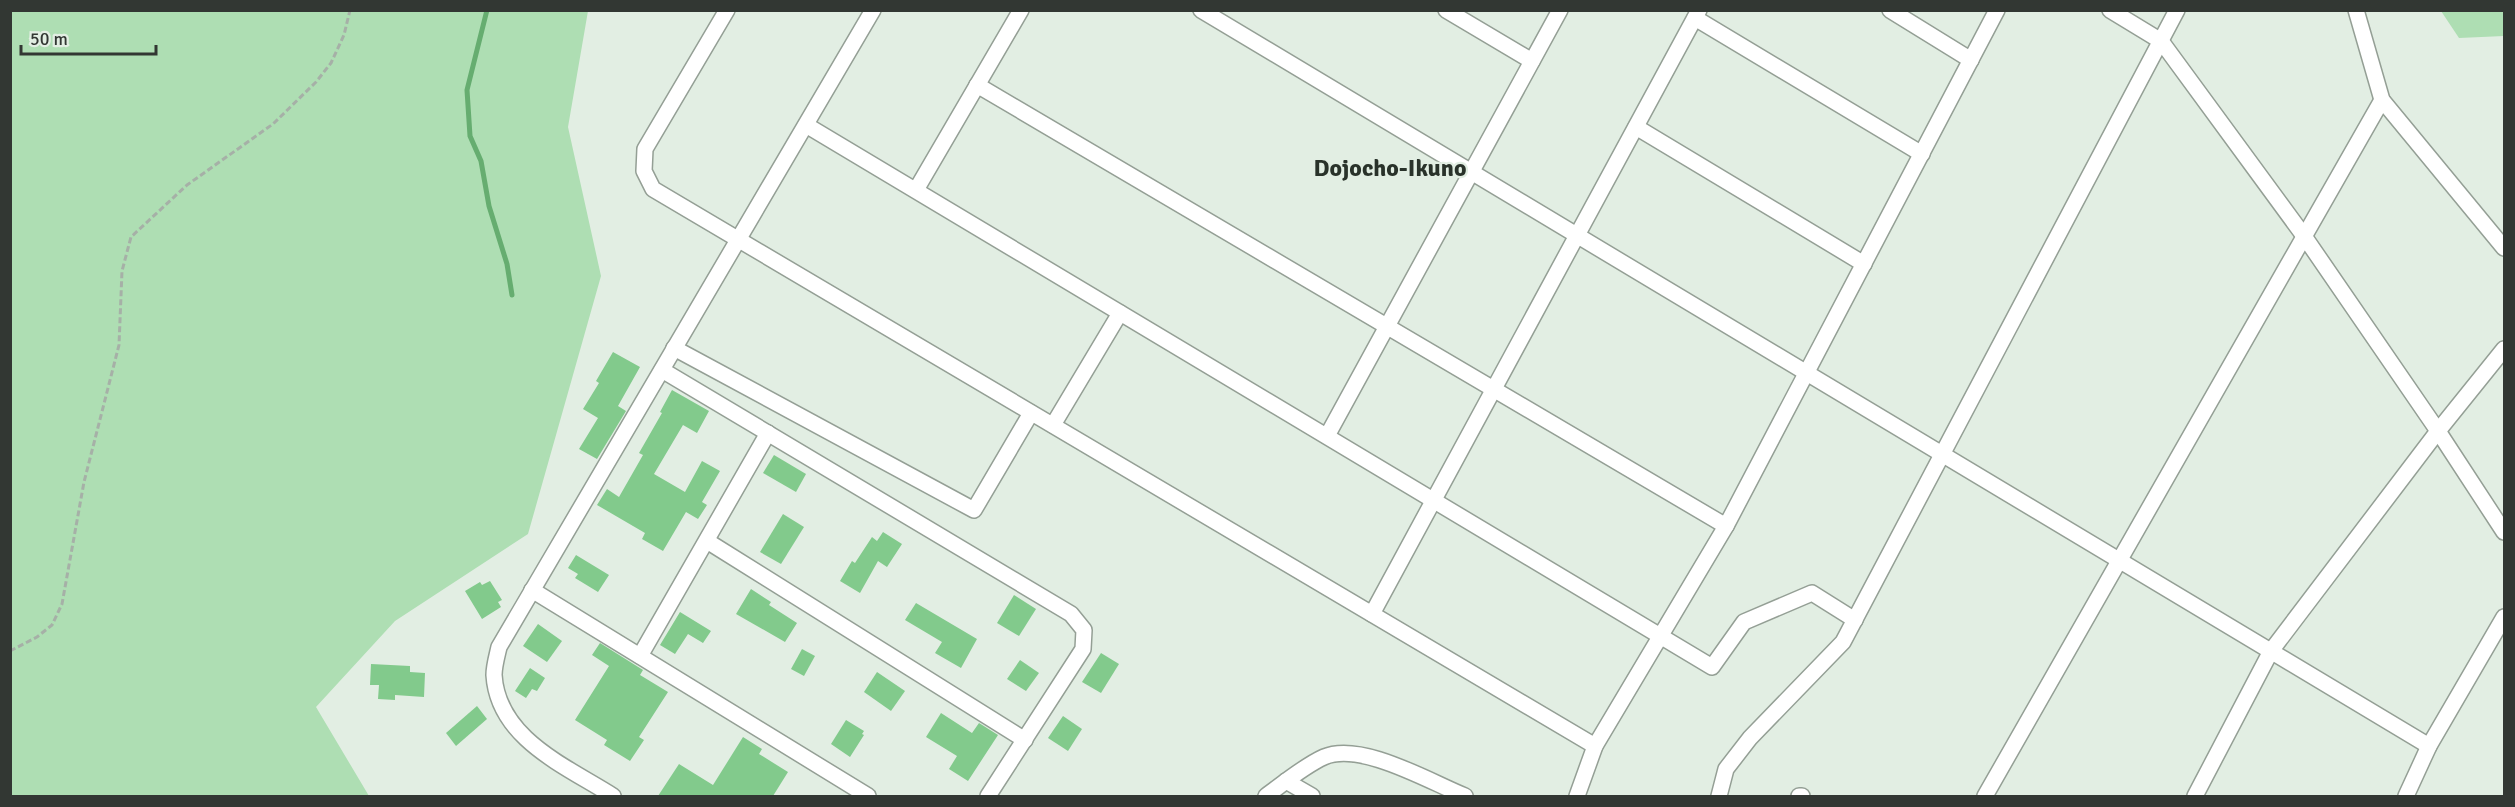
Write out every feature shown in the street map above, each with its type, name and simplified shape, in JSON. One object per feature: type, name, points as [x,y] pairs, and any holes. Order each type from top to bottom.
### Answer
[{"type":"street","points":[[727,10],[645,149],[644,171],[653,189],[1595,746]]},
{"type":"street","points":[[613,796],[529,743],[508,720],[498,697],[494,673],[499,647],[873,10]]},
{"type":"street","points":[[916,190],[1021,10]]},
{"type":"street","points":[[1201,10],[2429,746]]},
{"type":"street","points":[[1446,10],[1532,62]]},
{"type":"street","points":[[1327,436],[1560,10]]},
{"type":"street","points":[[1890,10],[1971,60]]},
{"type":"street","points":[[1577,796],[1595,746],[1726,526],[1997,10]]},
{"type":"street","points":[[2110,10],[2161,41],[2304,236],[2505,532]]},
{"type":"street","points":[[1719,796],[1726,769],[1750,738],[1843,642],[2177,10]]},
{"type":"street","points":[[2356,10],[2382,100],[2505,248]]},
{"type":"street","points":[[1372,614],[1697,14],[1922,154]]},
{"type":"street","points":[[977,85],[1726,526]]},
{"type":"street","points":[[1985,796],[2382,100]]},
{"type":"street","points":[[806,124],[1712,667],[1744,622],[1812,593],[1855,620]]},
{"type":"street","points":[[1636,127],[1864,264]]},
{"type":"street","points":[[1053,425],[1120,313]]},
{"type":"street","points":[[674,348],[974,510],[1031,413]]},
{"type":"street","points":[[2195,796],[2271,651],[2438,431],[2505,350]]},
{"type":"street","points":[[662,370],[1071,614],[1084,630],[1083,649],[988,796]]},
{"type":"street","points":[[640,656],[768,433]]},
{"type":"street","points":[[707,541],[1025,740]]},
{"type":"street","points":[[532,590],[868,796]]},
{"type":"street","points":[[2406,796],[2429,746],[2505,617]]},
{"type":"street","points":[[1266,796],[1326,757],[1348,754],[1370,755],[1465,796]]},
{"type":"street","points":[[1286,782],[1312,796]]},
{"type":"path","points":[[10,651],[37,637],[52,625],[62,604],[84,482],[119,345],[122,271],[131,237],[187,185],[273,124],[316,82],[332,63],[344,35],[350,10]]},
{"type":"green space","points":[[10,11],[588,11],[568,127],[601,276],[528,534],[395,621],[316,707],[369,796],[11,796]]},
{"type":"green space","points":[[2441,11],[2504,11],[2504,36],[2459,38]]},
{"type":"building","points":[[613,352],[640,367],[618,406],[626,411],[597,459],[579,449],[598,418],[583,409],[599,383],[596,381]]},
{"type":"building","points":[[672,390],[709,411],[697,433],[683,425],[654,474],[685,492],[702,461],[720,471],[702,502],[707,505],[698,519],[686,512],[663,551],[642,539],[645,533],[597,505],[607,489],[619,497],[643,455],[639,453],[662,413],[660,412]]},
{"type":"building","points":[[774,455],[806,474],[796,492],[763,473]]},
{"type":"building","points":[[783,514],[804,527],[781,564],[760,552]]},
{"type":"building","points":[[883,532],[902,544],[887,567],[878,561],[860,593],[840,581],[852,561],[855,563],[872,537],[877,541]]},
{"type":"building","points":[[576,555],[609,575],[598,592],[575,578],[578,574],[568,568]]},
{"type":"building","points":[[490,581],[502,600],[498,602],[501,607],[482,619],[465,591],[480,582],[482,585]]},
{"type":"building","points":[[751,589],[771,602],[769,605],[797,623],[785,642],[736,614]]},
{"type":"building","points":[[1014,595],[1036,609],[1019,636],[997,623]]},
{"type":"building","points":[[916,603],[977,639],[961,668],[935,653],[942,642],[905,620]]},
{"type":"building","points":[[680,612],[711,631],[703,643],[688,634],[675,654],[660,645]]},
{"type":"building","points":[[538,624],[562,641],[547,662],[523,646]]},
{"type":"building","points":[[600,643],[643,670],[640,675],[668,692],[639,737],[644,740],[630,761],[604,745],[607,740],[575,720],[609,666],[592,655]]},
{"type":"building","points":[[802,649],[815,656],[804,676],[791,669]]},
{"type":"building","points":[[1101,653],[1119,664],[1101,693],[1082,682]]},
{"type":"building","points":[[1020,660],[1039,673],[1026,691],[1007,679]]},
{"type":"building","points":[[371,664],[410,666],[410,672],[425,673],[424,697],[395,695],[395,700],[378,699],[379,685],[370,685]]},
{"type":"building","points":[[530,668],[545,678],[537,691],[532,689],[526,698],[515,691]]},
{"type":"building","points":[[877,672],[905,691],[891,711],[864,692]]},
{"type":"building","points":[[477,706],[487,719],[456,746],[446,733]]},
{"type":"building","points":[[941,713],[972,733],[979,723],[998,735],[968,781],[949,769],[957,756],[926,737]]},
{"type":"building","points":[[1063,716],[1082,729],[1068,751],[1048,738]]},
{"type":"building","points":[[846,720],[864,731],[862,734],[864,735],[850,757],[831,744]]},
{"type":"building","points":[[743,737],[762,749],[759,754],[788,772],[773,796],[658,796],[679,764],[713,785]]},
{"type":"waterway","points":[[487,10],[467,90],[470,136],[481,161],[489,206],[507,264],[512,295]]},
{"type":"district","name":"Dojocho-Ikuno","points":[[1390,168]]}]
